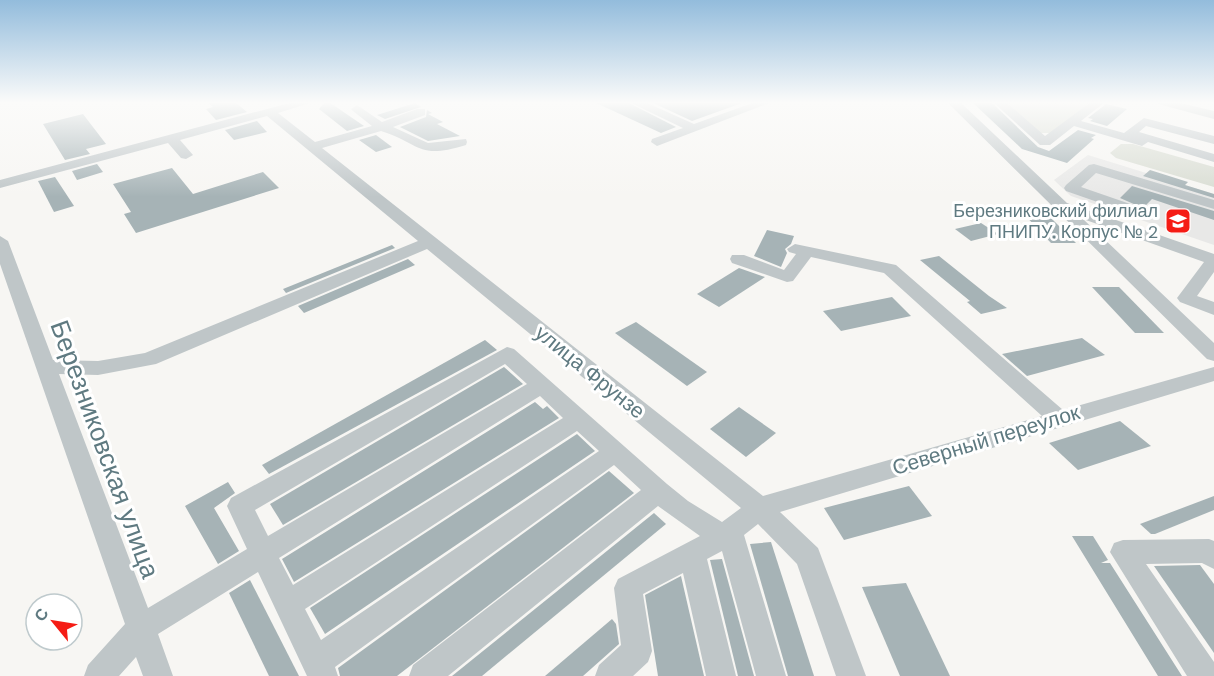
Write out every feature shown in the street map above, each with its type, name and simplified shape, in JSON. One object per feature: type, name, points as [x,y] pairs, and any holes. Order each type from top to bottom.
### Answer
[{"type":"street","points":[[0,184],[188,134]]},
{"type":"street","name":"улица Фрунзе","points":[[295,134],[759,508],[808,557],[851,676]]},
{"type":"street","points":[[312,147],[358,134]]},
{"type":"street","points":[[394,134],[423,148],[442,149],[461,142]]},
{"type":"street","points":[[657,142],[680,134]]},
{"type":"street","points":[[986,134],[1214,354]]},
{"type":"street","points":[[1035,134],[1045,142],[1056,134]]},
{"type":"street","points":[[1115,134],[1214,160]]},
{"type":"street","points":[[1132,134],[1214,160]]},
{"type":"street","points":[[1189,134],[1214,140]]},
{"type":"street","points":[[171,138],[186,155]]},
{"type":"street","points":[[1071,188],[1094,168],[1214,205]]},
{"type":"street","points":[[1042,188],[1071,188],[1131,209]]},
{"type":"street","points":[[1059,205],[1214,260],[1186,298],[1214,309]]},
{"type":"street","name":"Березниковская улица","points":[[0,241],[7,285],[44,367],[158,676]]},
{"type":"street","points":[[44,367],[98,368],[149,359],[429,242]]},
{"type":"street","points":[[738,259],[787,277],[801,250],[890,269],[1059,418]]},
{"type":"street","points":[[1180,321],[1214,321]]},
{"type":"street","points":[[615,452],[320,669],[240,506],[507,354],[679,509],[727,534],[771,676]]},
{"type":"street","name":"Северный переулок","points":[[759,508],[1214,374]]},
{"type":"street","points":[[99,676],[141,628],[541,385]]},
{"type":"street","points":[[288,604],[579,419]]},
{"type":"street","points":[[424,676],[658,491]]},
{"type":"street","points":[[610,676],[637,651],[628,588],[727,534],[759,508]]},
{"type":"street","points":[[1205,676],[1123,552],[1209,551],[1214,557]]},
{"type":"street","points":[[692,554],[721,676]]},
{"type":"shaded area","points":[[1121,144],[1133,144],[1214,167],[1214,187],[1116,158],[1110,153]]},
{"type":"shaded area","name":"Березниковский филиал ПНИПУ. Корпус № 2","points":[[1088,155],[1214,194],[1214,245],[1071,196],[1054,180]]},
{"type":"building","points":[[49,134],[98,134],[106,144],[86,149],[90,154],[65,160]]},
{"type":"building","points":[[228,134],[261,134],[234,140]]},
{"type":"building","points":[[413,134],[455,134],[460,136],[428,141]]},
{"type":"building","points":[[1006,134],[1024,134],[1038,147],[1049,151],[1073,134],[1096,135],[1067,163],[1022,149]]},
{"type":"building","points":[[376,135],[392,147],[376,152],[359,140]]},
{"type":"building","points":[[97,164],[103,172],[77,180],[72,171]]},
{"type":"building","points":[[172,168],[193,194],[263,172],[279,188],[136,233],[124,214],[131,212],[113,184]]},
{"type":"building","points":[[1150,170],[1188,182],[1185,185],[1214,194],[1214,198],[1143,176]]},
{"type":"building","points":[[55,177],[74,206],[54,212],[38,181]]},
{"type":"building","points":[[1132,186],[1214,211],[1214,220],[1152,199],[1143,208],[1120,198]]},
{"type":"building","points":[[1021,211],[1044,211],[1076,243],[1051,243]]},
{"type":"building","points":[[981,223],[998,234],[971,241],[955,229]]},
{"type":"building","points":[[767,230],[794,236],[791,244],[785,249],[787,253],[781,267],[754,256]]},
{"type":"building","points":[[392,245],[395,248],[286,293],[283,289]]},
{"type":"building","points":[[939,256],[1007,308],[981,314],[967,302],[970,301],[920,260]]},
{"type":"building","points":[[408,259],[415,265],[304,313],[298,306]]},
{"type":"building","points":[[739,268],[765,277],[719,307],[697,294]]},
{"type":"building","points":[[1092,287],[1119,287],[1164,333],[1135,333]]},
{"type":"building","points":[[892,297],[911,316],[841,331],[823,311]]},
{"type":"building","points":[[636,322],[707,372],[687,386],[615,333]]},
{"type":"building","points":[[1082,338],[1105,355],[1027,376],[1002,354]]},
{"type":"building","points":[[485,340],[497,350],[269,474],[262,465]]},
{"type":"building","points":[[504,367],[523,384],[283,525],[270,504]]},
{"type":"building","points":[[535,402],[543,409],[547,406],[559,418],[294,582],[282,559]]},
{"type":"building","points":[[739,407],[776,433],[746,457],[710,429]]},
{"type":"building","points":[[1120,421],[1151,446],[1078,470],[1049,443]]},
{"type":"building","points":[[577,434],[595,451],[325,634],[310,608]]},
{"type":"building","points":[[609,471],[634,493],[397,676],[340,676],[338,668]]},
{"type":"building","points":[[228,482],[235,493],[214,508],[239,551],[218,564],[185,506]]},
{"type":"building","points":[[909,486],[932,516],[844,540],[824,508]]},
{"type":"building","points":[[1214,496],[1214,510],[1155,534],[1151,534],[1140,524]]},
{"type":"building","points":[[654,513],[666,524],[482,676],[452,676]]},
{"type":"building","points":[[1072,536],[1093,536],[1108,560],[1101,563],[1110,563],[1182,676],[1158,676]]},
{"type":"building","points":[[771,542],[814,676],[788,676],[750,544]]},
{"type":"building","points":[[722,559],[754,676],[738,676],[710,560]]},
{"type":"building","points":[[1200,565],[1214,584],[1214,653],[1154,566]]},
{"type":"building","points":[[681,576],[704,676],[658,676],[645,595]]},
{"type":"building","points":[[250,580],[299,676],[269,676],[229,593]]},
{"type":"building","points":[[906,583],[950,676],[900,676],[862,587]]},
{"type":"building","points":[[612,619],[616,624],[619,644],[583,676],[545,676]]},
{"type":"place","name":"Березниковский филиал ПНИПУ. Корпус № 2","points":[[1178,221]]}]
